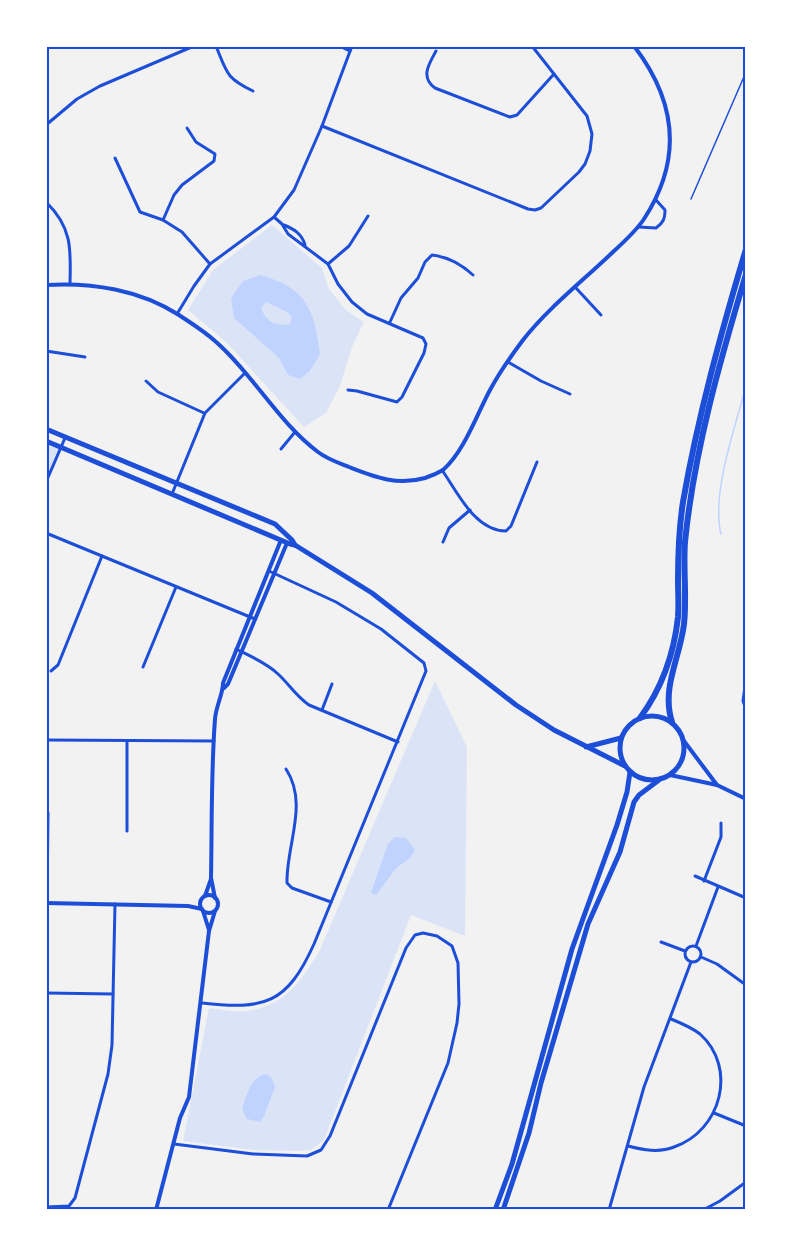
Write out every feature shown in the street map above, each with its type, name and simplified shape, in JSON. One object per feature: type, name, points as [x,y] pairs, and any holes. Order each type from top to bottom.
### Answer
[{"type":"highway","points":[[640,718],[658,691],[674,638],[678,615],[678,542],[683,501],[713,362],[746,249]]},
{"type":"highway","points":[[672,722],[668,710],[667,692],[684,622],[685,542],[691,502],[708,413],[746,274]]},
{"type":"main road","points":[[46,429],[275,524],[295,545]]},
{"type":"main road","points":[[46,441],[295,545],[372,593],[488,685],[563,734],[625,766]]},
{"type":"main road","points":[[503,1209],[529,1133],[541,1083],[588,924],[620,852],[634,802],[639,795],[678,768],[683,758],[684,741],[672,722],[656,716],[640,718],[630,724],[621,738],[621,755],[630,772],[643,779],[659,780]]},
{"type":"main road","points":[[586,747],[621,738]]},
{"type":"main road","points":[[495,1209],[512,1164],[572,949],[617,825],[627,792],[630,772]]},
{"type":"street","points":[[46,125],[77,99],[99,86],[194,46]]},
{"type":"street","points":[[216,46],[228,75],[236,83],[253,91]]},
{"type":"street","points":[[177,314],[210,264],[274,217],[294,190],[322,126],[351,49],[339,46]]},
{"type":"street","points":[[322,126],[535,210],[541,208],[579,172],[590,152],[592,134],[587,116],[532,46]]},
{"type":"street","points":[[46,285],[70,283],[107,288],[142,297],[177,314],[215,341],[296,432],[320,453],[384,481],[411,482],[442,470],[459,450],[491,388],[524,339],[550,311],[639,227],[656,200],[666,173],[670,139],[668,113],[660,87],[649,66],[634,46]]},
{"type":"street","points":[[436,51],[426,75],[428,83],[435,88],[510,117],[517,115],[554,74]]},
{"type":"street","points":[[163,220],[174,195],[182,185],[214,161],[215,154],[196,142],[187,128]]},
{"type":"street","points":[[115,158],[140,212],[163,220],[182,232],[210,264]]},
{"type":"street","points":[[639,227],[656,228],[662,224],[665,210],[656,200]]},
{"type":"street","points":[[46,202],[59,214],[68,234],[71,256],[70,283]]},
{"type":"street","points":[[328,264],[349,246],[368,216]]},
{"type":"street","points":[[274,217],[293,229],[303,238],[306,245]]},
{"type":"street","points":[[282,224],[288,234],[299,243],[306,245],[328,264],[338,284],[352,303],[367,314],[423,338],[426,344],[402,397],[397,402],[348,390]]},
{"type":"street","points":[[390,323],[401,298],[418,278],[425,262],[432,255],[442,256],[461,264],[473,275]]},
{"type":"street","points":[[576,288],[601,315]]},
{"type":"street","points":[[46,351],[85,357]]},
{"type":"street","points":[[508,362],[570,394]]},
{"type":"street","points":[[172,494],[205,413],[245,373]]},
{"type":"street","points":[[146,381],[158,392],[205,413]]},
{"type":"street","points":[[281,449],[296,432]]},
{"type":"street","points":[[46,482],[65,436]]},
{"type":"street","points":[[442,470],[470,510],[489,529],[506,531],[511,526],[537,462]]},
{"type":"street","points":[[443,542],[449,528],[470,510]]},
{"type":"street","points":[[46,533],[252,618]]},
{"type":"street","points":[[271,572],[280,540]]},
{"type":"street","points":[[223,688],[228,684],[271,572],[287,543]]},
{"type":"street","points":[[51,671],[58,665],[102,556]]},
{"type":"street","points":[[202,1003],[233,1007],[270,1000],[292,983],[301,971],[332,902],[426,671],[424,663],[381,629],[336,602],[271,572]]},
{"type":"street","points":[[143,667],[176,587]]},
{"type":"street","points":[[156,1209],[180,1118],[189,1097],[209,931],[218,904],[211,878],[215,717],[223,682],[252,618]]},
{"type":"street","points":[[236,649],[278,673],[297,697],[398,742]]},
{"type":"street","points":[[746,679],[743,701],[746,710]]},
{"type":"street","points":[[322,710],[332,684]]},
{"type":"street","points":[[46,740],[214,741]]},
{"type":"street","points":[[684,741],[717,785]]},
{"type":"street","points":[[127,742],[127,831]]},
{"type":"street","points":[[286,769],[293,779],[296,797],[287,883],[292,888],[332,902]]},
{"type":"street","points":[[670,775],[717,785],[746,799]]},
{"type":"street","points":[[48,813],[47,903],[188,906],[208,913],[215,911]]},
{"type":"street","points":[[704,880],[721,837],[721,823]]},
{"type":"street","points":[[695,876],[746,898]]},
{"type":"street","points":[[188,906],[201,901],[211,878]]},
{"type":"street","points":[[696,946],[718,887]]},
{"type":"street","points":[[205,896],[215,898]]},
{"type":"street","points":[[201,901],[209,931]]},
{"type":"street","points":[[46,1207],[69,1206],[75,1198],[108,1074],[112,1045],[115,904]]},
{"type":"street","points":[[174,1144],[253,1154],[307,1156],[321,1150],[330,1136],[406,948],[415,935],[430,934],[445,940],[456,953],[457,1023],[448,1064],[388,1209]]},
{"type":"street","points":[[661,942],[685,951]]},
{"type":"street","points":[[685,951],[696,946]]},
{"type":"street","points":[[685,951],[686,959],[697,962],[701,957],[701,951],[696,946]]},
{"type":"street","points":[[701,957],[717,964],[746,985]]},
{"type":"street","points":[[609,1209],[644,1087],[691,962]]},
{"type":"street","points":[[46,993],[113,994]]},
{"type":"street","points":[[627,1146],[649,1150],[676,1147],[697,1134],[714,1113],[721,1093],[720,1070],[707,1041],[699,1034],[671,1019]]},
{"type":"street","points":[[714,1113],[746,1126]]},
{"type":"street","points":[[703,1209],[730,1195],[746,1182]]},
{"type":"path","points":[[691,199],[746,72]]},
{"type":"shaded area","points":[[272,225],[322,268],[329,289],[346,310],[364,322],[352,347],[340,386],[326,413],[304,427],[226,342],[188,310],[213,270]]},
{"type":"shaded area","points":[[47,441],[61,447],[47,482]]},
{"type":"shaded area","points":[[435,681],[467,747],[465,936],[411,915],[324,1140],[311,1150],[254,1150],[183,1141],[209,1008],[237,1012],[271,1004],[290,991],[305,973],[319,952]]},
{"type":"water","points":[[260,275],[276,280],[288,286],[305,302],[315,324],[320,354],[310,371],[300,379],[288,375],[279,358],[234,318],[231,298],[243,281]],"holes":[[[266,302],[287,312],[292,317],[290,324],[280,325],[269,320],[261,308]]]},
{"type":"water","points":[[395,837],[406,838],[415,850],[409,859],[396,868],[374,895],[371,892],[388,844]]},
{"type":"water","points":[[266,1074],[271,1077],[275,1087],[264,1116],[260,1122],[247,1119],[242,1109],[247,1093],[256,1079]]},
{"type":"waterway","points":[[721,534],[719,500],[722,481],[746,387]]}]
